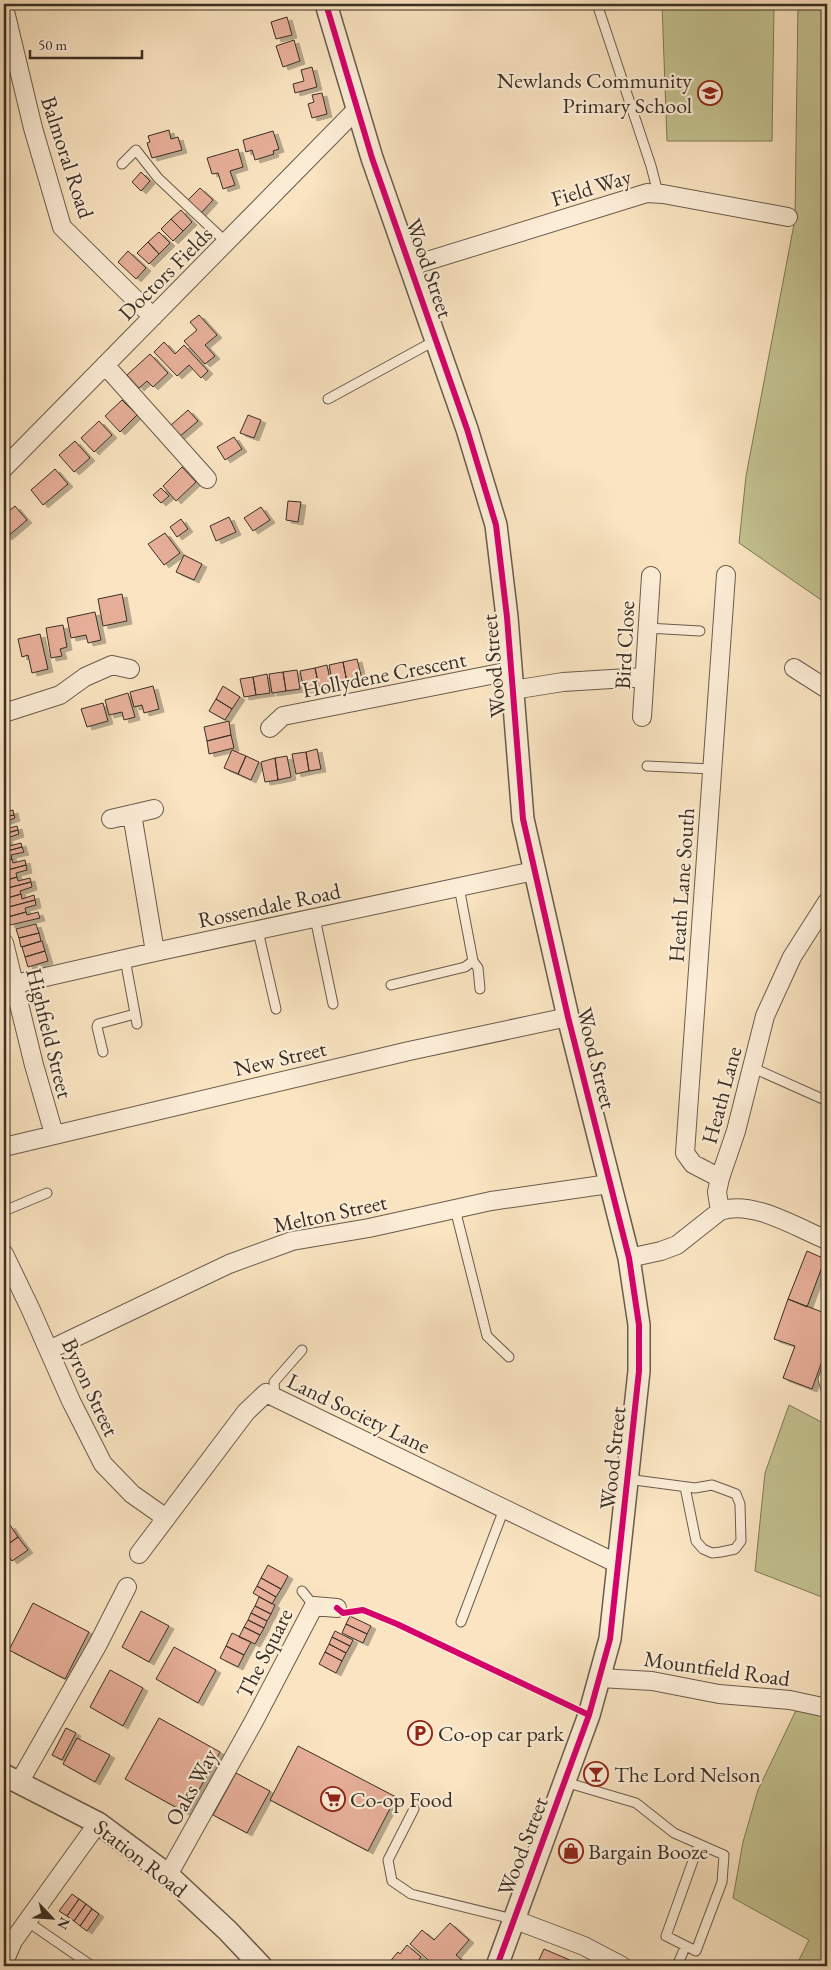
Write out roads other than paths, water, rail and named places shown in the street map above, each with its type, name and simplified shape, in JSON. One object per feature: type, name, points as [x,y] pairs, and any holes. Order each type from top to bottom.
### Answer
[{"type":"street","name":"Wood Street","points":[[326,4],[372,158],[411,266],[496,524],[507,617],[523,819],[568,1016],[629,1258],[638,1325],[639,1371],[610,1639],[600,1678],[565,1782],[497,1966]]},
{"type":"street","name":"Balmoral Road","points":[[4,8],[33,128],[62,227],[153,317]]},
{"type":"street","name":"Doctors Fields","points":[[4,468],[227,243],[356,109]]},
{"type":"street","name":"Field Way","points":[[411,266],[647,193],[788,217]]},
{"type":"street","points":[[105,366],[206,479]]},
{"type":"street","name":"Heath Lane South","points":[[720,1178],[693,1164],[685,1153],[726,575]]},
{"type":"street","name":"Bird Close","points":[[642,717],[646,628],[651,576]]},
{"type":"street","points":[[4,713],[60,695],[85,677],[112,665],[130,669]]},
{"type":"street","points":[[794,668],[827,689]]},
{"type":"street","name":"Hollydene Crescent","points":[[270,728],[283,716],[512,681],[563,682],[644,677]]},
{"type":"street","points":[[111,819],[154,809]]},
{"type":"street","points":[[132,814],[155,952]]},
{"type":"street","name":"Rossendale Road","points":[[15,984],[534,871]]},
{"type":"street","name":"Heath Lane","points":[[720,1211],[717,1192],[720,1178],[736,1131],[765,1016],[788,965],[827,902]]},
{"type":"street","name":"Highfield Street","points":[[4,943],[34,1065],[54,1134]]},
{"type":"street","name":"New Street","points":[[4,1147],[408,1051],[568,1016]]},
{"type":"street","name":"Melton Street","points":[[49,1350],[229,1264],[292,1241],[369,1228],[491,1201],[610,1184]]},
{"type":"street","points":[[629,1258],[661,1251],[677,1245],[720,1211],[734,1207],[750,1209],[827,1240]]},
{"type":"street","name":"Byron Street","points":[[4,1254],[71,1401],[103,1464],[132,1494],[166,1518]]},
{"type":"street","name":"Land Society Lane","points":[[139,1554],[246,1412],[266,1392],[618,1564]]},
{"type":"street","points":[[12,1778],[98,1644],[127,1587]]},
{"type":"street","name":"The Square","points":[[254,1721],[314,1606],[337,1608]]},
{"type":"street","name":"Mountfield Road","points":[[600,1678],[652,1681],[719,1694],[790,1700],[827,1708]]},
{"type":"street","name":"Oaks Way","points":[[168,1875],[254,1721]]},
{"type":"street","name":"Station Road","points":[[12,1778],[98,1823],[168,1875],[228,1931],[261,1966]]},
{"type":"street","points":[[4,1962],[13,1941],[98,1823]]},
{"type":"street","points":[[513,1919],[584,1946],[622,1966]]},
{"type":"lane","points":[[597,4],[651,166],[658,194]]},
{"type":"lane","points":[[122,164],[136,150],[158,178],[227,243]]},
{"type":"lane","points":[[328,399],[436,340]]},
{"type":"lane","points":[[646,628],[700,631]]},
{"type":"lane","points":[[647,766],[712,769]]},
{"type":"lane","points":[[460,887],[473,961],[478,968],[480,989]]},
{"type":"lane","points":[[315,918],[333,1004]]},
{"type":"lane","points":[[258,931],[276,1009]]},
{"type":"lane","points":[[126,959],[137,1024]]},
{"type":"lane","points":[[391,985],[465,966],[473,961]]},
{"type":"lane","points":[[103,1052],[97,1027],[98,1024],[135,1014]]},
{"type":"lane","points":[[751,1067],[827,1101]]},
{"type":"lane","points":[[4,1211],[47,1193]]},
{"type":"lane","points":[[455,1209],[487,1336],[509,1358]]},
{"type":"lane","points":[[275,1397],[274,1382],[302,1350]]},
{"type":"lane","points":[[827,1368],[823,1378],[827,1393]]},
{"type":"lane","points":[[626,1479],[695,1488],[712,1485],[736,1494],[740,1504],[741,1541],[735,1549],[712,1553],[703,1549],[696,1541],[685,1487]]},
{"type":"lane","points":[[461,1622],[504,1509]]},
{"type":"lane","name":"The Square","points":[[302,1591],[314,1606]]},
{"type":"lane","points":[[565,1782],[636,1803],[674,1833],[700,1844],[724,1855],[722,1882],[696,1951],[666,1936],[700,1844]]},
{"type":"lane","points":[[414,1809],[388,1860],[392,1881],[411,1894],[513,1919]]},
{"type":"lane","points":[[28,1922],[92,1966]]},
{"type":"lane","points":[[677,1966],[683,1952]]},
{"type":"place","name":"Newlands Community Primary School","points":[[710,93]]},
{"type":"place","name":"Co-op car park","points":[[420,1733]]},
{"type":"place","name":"The Lord Nelson","points":[[596,1774]]},
{"type":"place","name":"Co-op Food","points":[[333,1799]]},
{"type":"place","name":"Bargain Booze","points":[[571,1851]]}]
